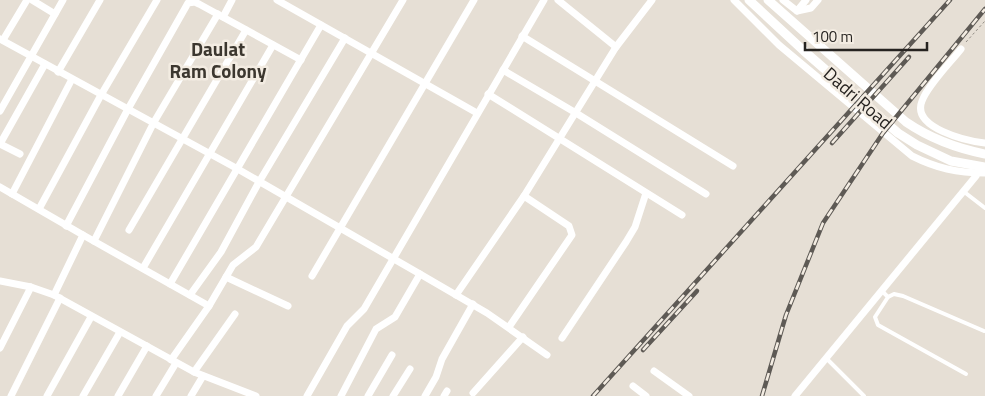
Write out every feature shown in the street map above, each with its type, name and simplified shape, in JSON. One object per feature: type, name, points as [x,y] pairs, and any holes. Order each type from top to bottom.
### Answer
[{"type":"street","points":[[27,0],[2,40],[72,80],[154,122],[473,304],[547,355]]},
{"type":"street","points":[[32,0],[55,14]]},
{"type":"street","points":[[0,111],[63,0]]},
{"type":"street","points":[[58,72],[100,0]]},
{"type":"street","points":[[39,210],[101,95],[157,0]]},
{"type":"street","points":[[94,241],[154,122],[232,0]]},
{"type":"street","points":[[277,0],[478,113]]},
{"type":"street","points":[[156,396],[174,362],[237,260],[256,247],[403,0]]},
{"type":"street","points":[[312,276],[474,0]]},
{"type":"street","points":[[307,396],[346,326],[364,309],[544,0]]},
{"type":"street","points":[[558,0],[616,47]]},
{"type":"street","points":[[456,295],[524,196],[558,138],[576,113],[616,47],[652,0]]},
{"type":"street","points":[[734,0],[779,45],[912,156],[934,167],[964,173],[985,173]]},
{"type":"street","name":"Dadri Road","points":[[749,0],[804,52],[898,133],[916,145],[951,160],[985,167]]},
{"type":"street","name":"Dadri Road","points":[[768,0],[906,122],[923,134],[955,148],[985,154]]},
{"type":"street","points":[[783,0],[798,11],[812,8],[818,0]]},
{"type":"street","points":[[798,11],[806,0]]},
{"type":"street","points":[[66,226],[128,109],[188,3],[195,2],[300,60]]},
{"type":"street","points":[[170,284],[321,25]]},
{"type":"street","points":[[129,230],[246,30]]},
{"type":"street","points":[[522,36],[733,166]]},
{"type":"street","points":[[190,295],[221,252],[259,182],[345,38]]},
{"type":"street","points":[[143,268],[273,44]]},
{"type":"street","points":[[961,48],[922,101],[921,112],[926,121],[944,132],[956,137],[985,143]]},
{"type":"street","points":[[20,154],[0,144],[45,64]]},
{"type":"street","points":[[503,70],[706,194]]},
{"type":"street","points":[[12,194],[72,80]]},
{"type":"street","points":[[488,94],[682,215]]},
{"type":"street","points":[[795,396],[976,176]]},
{"type":"street","points":[[0,187],[82,236],[143,268],[208,306]]},
{"type":"street","points":[[562,338],[635,227],[646,193]]},
{"type":"street","points":[[509,327],[572,235],[569,226],[524,196]]},
{"type":"street","points":[[11,396],[57,297],[82,236]]},
{"type":"street","points":[[341,396],[376,330],[395,317],[420,274]]},
{"type":"street","points":[[226,277],[288,306]]},
{"type":"street","points":[[0,281],[31,287],[57,297],[194,372],[242,394],[256,396]]},
{"type":"street","points":[[0,348],[31,287]]},
{"type":"street","points":[[425,396],[436,377],[442,358],[473,304]]},
{"type":"street","points":[[194,372],[235,314]]},
{"type":"street","points":[[46,396],[91,317]]},
{"type":"street","points":[[83,396],[120,332]]},
{"type":"street","points":[[473,393],[523,337]]},
{"type":"street","points":[[118,396],[148,346]]},
{"type":"street","points":[[368,396],[392,355]]},
{"type":"street","points":[[393,396],[410,369]]},
{"type":"street","points":[[654,371],[689,396]]},
{"type":"street","points":[[192,396],[203,376]]},
{"type":"street","points":[[633,386],[646,396]]},
{"type":"lane","points":[[963,191],[985,208]]},
{"type":"lane","points":[[881,290],[888,297]]},
{"type":"lane","points":[[966,374],[878,325],[875,317],[888,297],[894,294],[984,331]]},
{"type":"lane","points":[[826,358],[864,396]]},
{"type":"path","points":[[961,48],[985,21]]},
{"type":"railway","points":[[593,396],[950,0]]},
{"type":"railway","points":[[762,396],[786,315],[823,223],[883,133],[985,9]]},
{"type":"railway","points":[[832,143],[909,57]]},
{"type":"railway","points":[[643,350],[697,291]]},
{"type":"district","name":"Daulat Ram Colony","points":[[218,59]]}]
